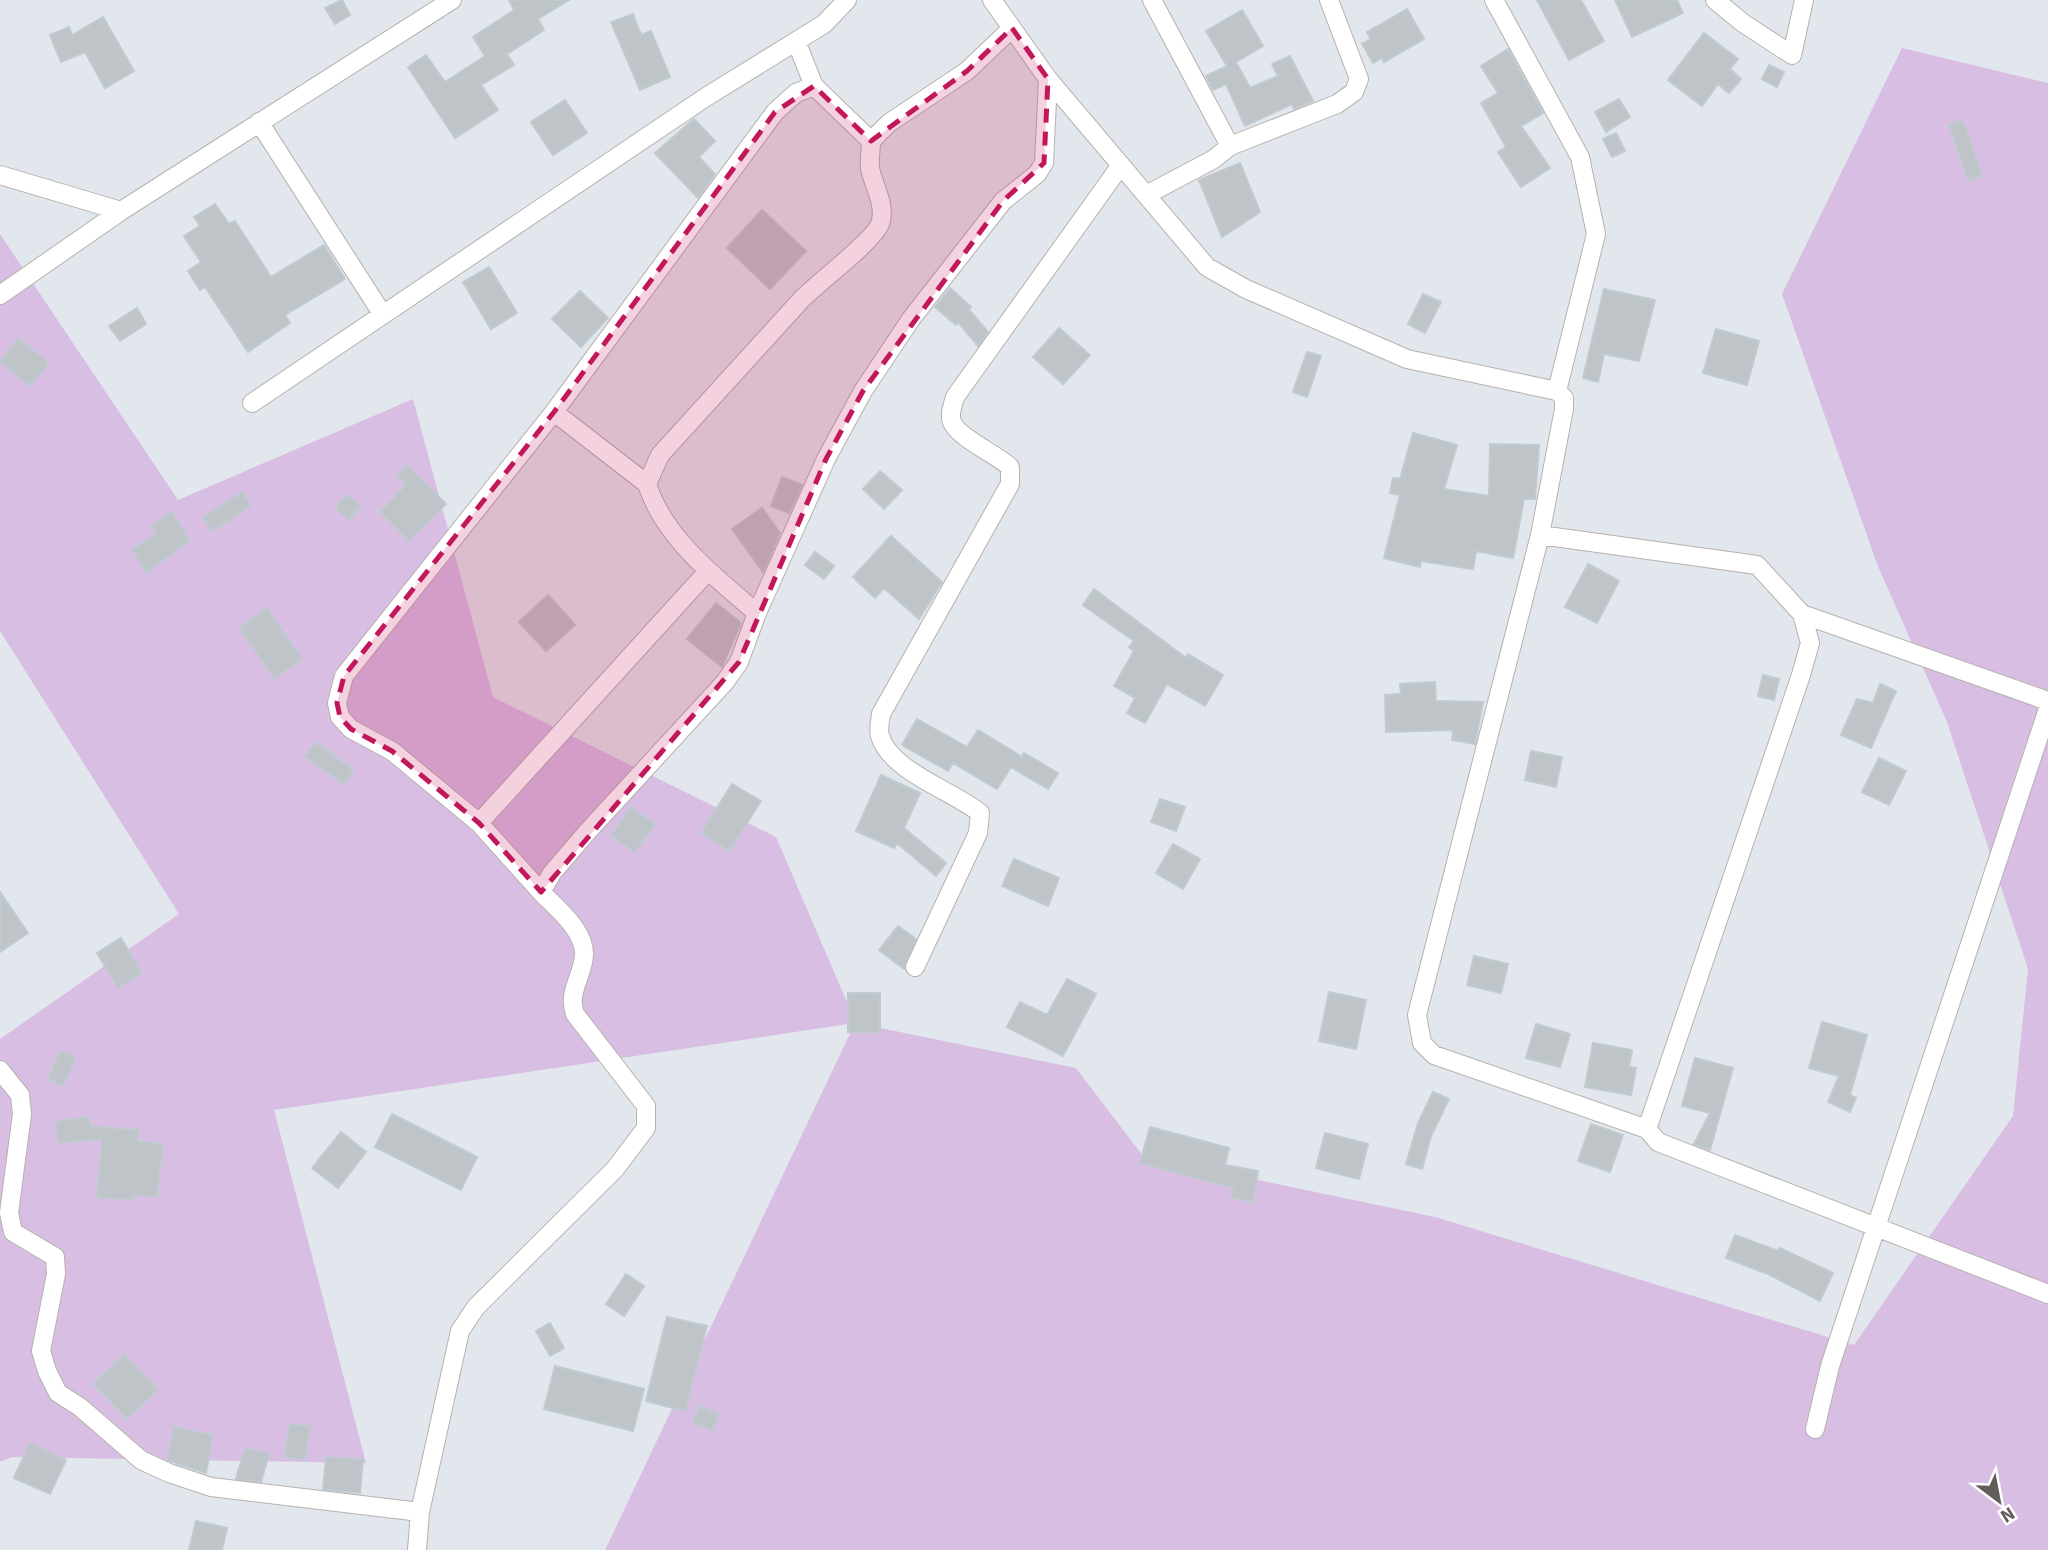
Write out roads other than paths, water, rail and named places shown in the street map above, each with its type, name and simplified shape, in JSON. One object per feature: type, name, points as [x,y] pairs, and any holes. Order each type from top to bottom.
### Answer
[{"type":"street","points":[[0,295],[121,211],[452,0]]},
{"type":"street","points":[[252,404],[706,97],[824,24],[847,0]]},
{"type":"street","points":[[992,0],[1048,79],[1207,267],[1245,289],[1407,359],[1557,391],[1564,398],[1540,535],[1417,1015],[1422,1043],[1434,1055],[1647,1129],[1658,1142],[2048,1294]]},
{"type":"street","points":[[1152,0],[1230,146]]},
{"type":"street","points":[[1146,195],[1214,159],[1230,146],[1337,104],[1354,92],[1359,79],[1329,0]]},
{"type":"street","points":[[1494,0],[1580,157],[1596,234],[1557,391]]},
{"type":"street","points":[[1715,0],[1743,23],[1792,55],[1804,0]]},
{"type":"street","points":[[647,484],[660,455],[808,293],[870,239],[881,222],[879,193],[870,167],[871,141],[889,123],[967,71],[1012,28]]},
{"type":"street","points":[[796,41],[814,86],[871,141]]},
{"type":"street","points":[[541,892],[552,873],[588,831],[724,682],[739,662],[757,613],[826,459],[863,391],[911,319],[1003,201],[1037,174],[1044,163],[1048,79]]},
{"type":"street","points":[[417,1550],[420,1512],[460,1331],[476,1307],[615,1169],[646,1128],[646,1106],[575,1014],[571,1002],[584,955],[579,936],[479,823],[391,751],[351,729],[340,717],[337,703],[344,676],[554,412],[775,112],[796,93],[814,86]]},
{"type":"street","points":[[259,122],[383,315]]},
{"type":"street","points":[[915,967],[978,833],[980,813],[963,799],[901,765],[886,749],[879,734],[881,714],[1010,484],[1010,467],[952,424],[951,411],[955,397],[1121,165]]},
{"type":"street","points":[[0,175],[121,211]]},
{"type":"street","points":[[554,412],[647,484],[654,508],[708,571],[757,613]]},
{"type":"street","points":[[1540,535],[1757,565],[1802,614],[1810,643],[1647,1129]]},
{"type":"street","points":[[479,823],[708,571]]},
{"type":"street","points":[[1802,614],[2048,701]]},
{"type":"street","points":[[1815,1429],[1830,1366],[2048,709]]},
{"type":"street","points":[[0,1070],[20,1095],[22,1114],[9,1213],[13,1231],[55,1257],[56,1274],[41,1351],[47,1371],[58,1392],[80,1407],[141,1460],[169,1474],[211,1488],[420,1512]]}]
